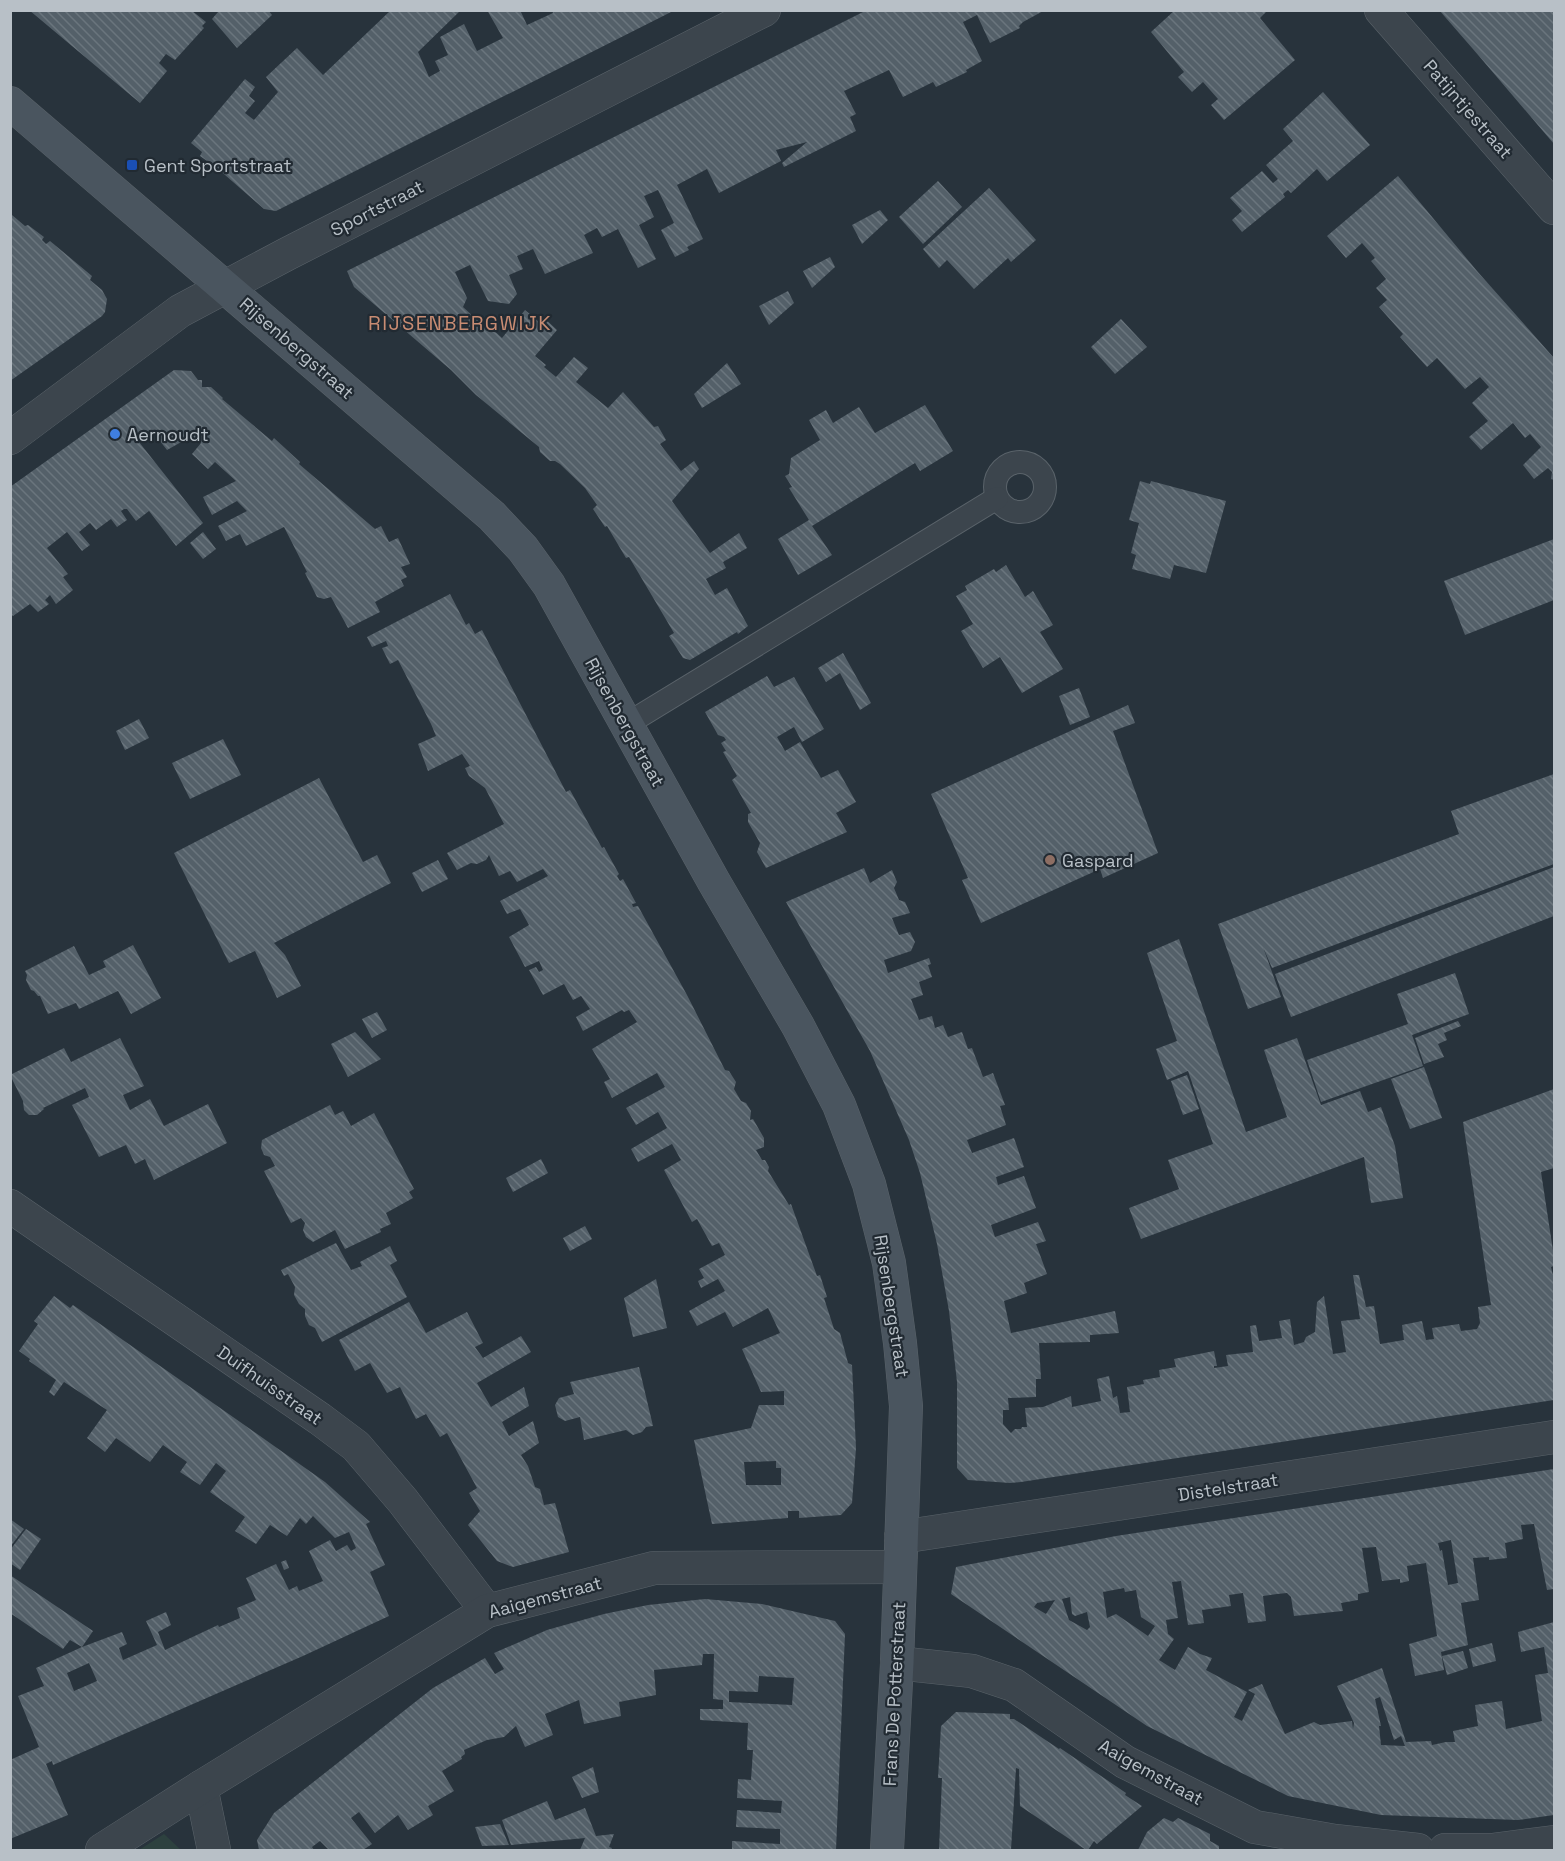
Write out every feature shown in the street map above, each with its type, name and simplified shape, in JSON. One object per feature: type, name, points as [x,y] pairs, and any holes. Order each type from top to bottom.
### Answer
[{"type":"street","name":"Sportstraat","points":[[10,438],[180,311],[764,10]]},
{"type":"street","name":"Patijntjestraat","points":[[1381,10],[1554,208]]},
{"type":"street","name":"Rijsenbergstraat","points":[[10,103],[492,516],[523,549],[549,585],[714,882],[798,1026],[839,1105],[869,1184],[889,1263],[906,1406],[900,1552]]},
{"type":"street","name":"Duifhuisstraat","points":[[10,1206],[356,1446],[403,1501],[487,1611]]},
{"type":"street","name":"Distelstraat","points":[[900,1552],[1554,1437]]},
{"type":"street","name":"Aaigemstraat","points":[[102,1851],[201,1787],[487,1611],[654,1568],[900,1552]]},
{"type":"street","name":"Frans De Potterstraat","points":[[887,1851],[897,1663],[900,1552]]},
{"type":"street","name":"Aaigemstraat","points":[[897,1663],[972,1671],[1014,1685],[1125,1762],[1256,1839],[1335,1841],[1418,1851]]},
{"type":"street","points":[[201,1787],[214,1851]]},
{"type":"street","points":[[1445,1851],[1492,1850],[1554,1842]]},
{"type":"lane","points":[[627,724],[997,498]]},
{"type":"green space","points":[[164,1834],[181,1850],[139,1850]]},
{"type":"building","points":[[29,10],[191,10],[206,22],[202,26],[204,28],[175,60],[166,54],[159,63],[167,71],[140,103]]},
{"type":"building","points":[[217,10],[268,10],[272,15],[237,48],[212,19],[218,12]]},
{"type":"building","points":[[391,10],[461,10],[418,52],[429,77],[440,71],[435,61],[448,55],[440,37],[464,24],[477,51],[503,38],[487,10],[520,10],[527,25],[553,13],[552,10],[675,10],[276,211],[264,209],[200,156],[202,152],[191,143],[245,79],[255,87],[249,96],[255,101],[245,113],[254,120],[278,92],[266,77],[297,48],[323,75]]},
{"type":"building","points":[[867,10],[1045,10],[1023,22],[1020,28],[990,43],[977,15],[963,22],[982,61],[966,70],[967,72],[936,87],[933,82],[903,97],[889,70],[844,91],[856,114],[850,117],[856,131],[784,167],[782,163],[807,142],[776,150],[781,161],[719,193],[707,169],[677,185],[703,239],[687,247],[689,250],[675,257],[661,230],[674,223],[658,190],[644,196],[654,217],[639,225],[656,259],[638,268],[618,229],[602,237],[597,228],[584,235],[593,253],[545,274],[533,249],[517,256],[523,269],[509,275],[517,294],[509,304],[488,301],[470,265],[455,272],[467,298],[463,307],[487,329],[489,326],[502,338],[525,310],[538,321],[542,316],[557,330],[535,356],[546,365],[544,367],[556,377],[574,357],[588,368],[576,382],[608,408],[623,392],[654,427],[658,426],[666,440],[660,444],[681,471],[694,461],[699,469],[672,501],[710,553],[739,533],[747,548],[723,562],[726,568],[706,579],[715,595],[727,588],[748,626],[738,634],[737,632],[690,660],[683,658],[669,636],[674,633],[629,557],[626,558],[607,526],[605,527],[593,509],[597,505],[585,488],[560,464],[550,461],[540,452],[539,447],[476,395],[451,370],[354,287],[347,271]]},
{"type":"building","points":[[1175,10],[1268,10],[1260,18],[1295,60],[1224,120],[1211,105],[1218,99],[1203,82],[1192,92],[1178,77],[1184,72],[1151,32]]},
{"type":"building","points":[[1439,10],[1554,10],[1554,144],[1479,56]]},
{"type":"building","points":[[1323,92],[1370,145],[1327,181],[1317,169],[1291,193],[1288,190],[1283,194],[1285,197],[1242,232],[1232,220],[1242,211],[1230,198],[1262,171],[1273,183],[1278,179],[1266,165],[1293,141],[1283,129]]},
{"type":"building","points":[[1398,176],[1477,271],[1554,358],[1554,480],[1551,479],[1552,472],[1548,468],[1534,479],[1523,465],[1541,447],[1530,434],[1525,438],[1513,423],[1481,450],[1469,437],[1488,421],[1472,403],[1489,387],[1480,377],[1465,389],[1437,358],[1427,367],[1400,337],[1403,334],[1379,307],[1387,300],[1376,288],[1386,279],[1371,261],[1375,258],[1362,243],[1346,258],[1327,236]]},
{"type":"building","points":[[938,181],[962,207],[923,244],[899,217]]},
{"type":"building","points":[[989,188],[1036,240],[1011,262],[1008,258],[974,289],[947,260],[939,268],[923,249]]},
{"type":"building","points":[[10,208],[12,215],[44,237],[42,240],[46,244],[50,241],[92,276],[90,280],[102,290],[107,299],[102,316],[10,381]]},
{"type":"building","points":[[880,210],[888,220],[862,244],[852,225]]},
{"type":"building","points":[[830,257],[835,267],[812,288],[803,271]]},
{"type":"building","points":[[788,291],[794,303],[769,325],[759,306]]},
{"type":"building","points":[[1121,319],[1147,347],[1115,374],[1091,347]]},
{"type":"building","points":[[727,363],[741,384],[702,408],[694,394]]},
{"type":"building","points":[[174,370],[191,371],[198,380],[202,380],[202,387],[211,387],[272,441],[274,438],[300,462],[299,464],[375,529],[381,526],[389,542],[398,538],[410,564],[401,567],[407,577],[401,580],[404,586],[375,602],[380,612],[348,628],[331,597],[324,599],[317,597],[284,527],[246,546],[240,534],[226,541],[218,526],[247,511],[237,501],[212,515],[203,497],[236,481],[215,462],[208,469],[192,454],[201,443],[192,436],[167,450],[153,432],[139,442],[203,523],[176,546],[149,511],[136,521],[127,509],[124,509],[121,511],[127,520],[117,527],[111,519],[96,530],[90,523],[79,532],[90,545],[82,551],[67,532],[47,548],[68,574],[63,577],[73,590],[56,604],[50,595],[45,600],[49,604],[38,612],[30,604],[13,616],[10,613],[10,487]]},
{"type":"building","points":[[925,405],[953,451],[920,471],[915,463],[812,526],[832,555],[798,575],[778,539],[809,520],[789,488],[792,487],[785,476],[789,474],[791,458],[820,440],[809,420],[826,410],[833,423],[859,407],[875,433]]},
{"type":"building","points":[[1140,481],[1150,484],[1151,481],[1226,501],[1206,573],[1174,565],[1170,579],[1132,569],[1136,555],[1131,553],[1139,523],[1129,520]]},
{"type":"building","points":[[203,532],[216,549],[203,559],[190,543]]},
{"type":"building","points":[[1554,539],[1554,600],[1465,635],[1444,581]]},
{"type":"building","points":[[1006,565],[1025,597],[1033,591],[1053,625],[1040,632],[1063,669],[1022,693],[1000,657],[983,668],[961,631],[973,624],[956,596],[967,590],[965,586],[994,569],[996,572]]},
{"type":"building","points":[[450,594],[466,625],[469,623],[475,634],[482,630],[566,792],[570,790],[619,874],[617,876],[620,881],[623,879],[636,903],[632,904],[633,907],[638,906],[725,1070],[729,1071],[736,1082],[734,1089],[751,1111],[750,1120],[753,1119],[764,1138],[764,1147],[756,1150],[762,1160],[765,1160],[769,1167],[768,1171],[789,1205],[791,1204],[817,1276],[820,1275],[827,1297],[824,1298],[834,1329],[840,1333],[848,1363],[852,1365],[856,1448],[852,1503],[841,1515],[799,1518],[799,1511],[788,1511],[788,1518],[712,1524],[694,1440],[751,1428],[759,1405],[784,1405],[784,1391],[761,1392],[742,1349],[780,1333],[768,1308],[733,1327],[725,1312],[697,1326],[689,1311],[725,1291],[718,1279],[701,1288],[698,1281],[704,1278],[699,1269],[725,1255],[719,1243],[712,1246],[697,1219],[692,1222],[664,1170],[681,1160],[672,1144],[638,1162],[631,1149],[667,1128],[658,1112],[636,1125],[626,1108],[665,1087],[657,1073],[612,1098],[604,1082],[610,1079],[592,1049],[637,1022],[629,1010],[624,1012],[622,1010],[583,1031],[576,1017],[590,1009],[581,996],[573,1000],[564,984],[543,995],[529,970],[536,967],[539,972],[543,970],[539,961],[525,967],[509,937],[529,925],[520,909],[507,914],[500,901],[548,876],[543,869],[517,882],[510,871],[499,876],[489,855],[486,860],[477,864],[471,863],[457,870],[447,853],[504,824],[485,788],[469,776],[465,768],[470,766],[462,754],[428,771],[418,744],[436,736],[431,724],[398,660],[390,664],[382,648],[388,646],[386,641],[372,647],[367,637]],"holes":[[[776,1461],[776,1468],[781,1468],[781,1485],[746,1485],[744,1462]]]},
{"type":"building","points":[[843,653],[871,703],[860,710],[840,673],[826,682],[818,668]]},
{"type":"building","points":[[767,676],[774,687],[794,677],[824,729],[802,742],[794,727],[777,737],[785,751],[800,742],[821,778],[838,770],[856,802],[836,813],[847,832],[766,868],[757,852],[760,843],[748,822],[748,814],[751,813],[732,780],[737,776],[723,752],[726,751],[721,743],[726,740],[718,735],[705,712]]},
{"type":"building","points":[[1079,688],[1090,717],[1070,725],[1059,696]]},
{"type":"building","points":[[1128,705],[1135,723],[1113,731],[1158,853],[1103,878],[1100,869],[981,923],[962,880],[968,878],[931,794]]},
{"type":"building","points":[[139,719],[149,738],[125,750],[116,731]]},
{"type":"building","points":[[223,739],[241,775],[190,799],[172,763]]},
{"type":"building","points":[[1554,774],[1554,864],[1272,968],[1263,947],[1281,997],[1248,1009],[1218,924],[1459,834],[1451,811]]},
{"type":"building","points":[[319,778],[363,862],[377,855],[391,883],[274,943],[285,955],[301,986],[277,998],[255,951],[229,963],[174,853]]},
{"type":"building","points":[[438,860],[448,879],[422,892],[412,873]]},
{"type":"building","points":[[1554,867],[1554,916],[1291,1017],[1275,974]]},
{"type":"building","points":[[864,868],[870,883],[892,870],[897,882],[894,888],[899,900],[905,902],[910,913],[892,918],[899,935],[910,932],[915,942],[911,951],[884,960],[888,973],[929,958],[931,964],[928,965],[932,977],[919,982],[923,995],[911,999],[919,1020],[932,1016],[935,1028],[943,1025],[948,1037],[962,1032],[968,1049],[972,1048],[983,1077],[993,1073],[1005,1105],[1000,1106],[1006,1125],[967,1140],[972,1153],[1014,1138],[1024,1167],[996,1177],[998,1185],[1024,1176],[1036,1208],[991,1225],[995,1237],[1038,1222],[1046,1241],[1036,1244],[1047,1274],[1024,1283],[1027,1293],[1004,1301],[1011,1333],[1115,1311],[1119,1333],[1090,1335],[1090,1342],[1039,1343],[1041,1379],[1036,1379],[1036,1397],[1008,1398],[1009,1410],[1003,1410],[1003,1424],[1011,1433],[1015,1429],[1027,1427],[1025,1408],[1043,1407],[1071,1396],[1072,1407],[1101,1401],[1097,1379],[1109,1376],[1113,1398],[1117,1396],[1120,1413],[1130,1412],[1127,1387],[1144,1384],[1143,1380],[1160,1377],[1159,1370],[1176,1367],[1174,1359],[1214,1351],[1217,1366],[1214,1368],[1228,1366],[1226,1355],[1253,1352],[1250,1326],[1256,1325],[1259,1341],[1282,1338],[1279,1321],[1290,1319],[1294,1345],[1304,1342],[1306,1337],[1315,1332],[1317,1302],[1324,1296],[1333,1354],[1346,1352],[1341,1321],[1360,1319],[1353,1275],[1359,1275],[1366,1307],[1374,1306],[1380,1344],[1404,1340],[1402,1325],[1422,1321],[1426,1340],[1434,1339],[1432,1328],[1459,1324],[1461,1331],[1477,1329],[1480,1323],[1478,1307],[1491,1305],[1463,1122],[1554,1089],[1554,1168],[1541,1172],[1554,1257],[1554,1266],[1551,1267],[1554,1279],[1554,1400],[1021,1482],[968,1480],[957,1468],[957,1382],[949,1311],[937,1244],[920,1173],[909,1140],[870,1051],[786,902]]},
{"type":"building","points":[[1179,939],[1246,1132],[1287,1117],[1264,1050],[1297,1038],[1321,1105],[1360,1091],[1368,1112],[1381,1107],[1395,1146],[1403,1198],[1371,1203],[1364,1157],[1141,1239],[1129,1208],[1179,1189],[1168,1160],[1213,1144],[1188,1071],[1167,1080],[1156,1049],[1177,1041],[1147,953]]},
{"type":"building","points":[[133,945],[161,998],[131,1014],[118,991],[79,1009],[76,1003],[48,1014],[40,996],[31,990],[26,980],[25,971],[74,946],[89,975],[106,967],[103,961]]},
{"type":"building","points":[[1455,973],[1469,1014],[1412,1035],[1423,1066],[1321,1102],[1307,1060],[1408,1024],[1397,994]]},
{"type":"building","points":[[377,1012],[387,1030],[372,1038],[362,1019]]},
{"type":"building","points":[[1458,1021],[1461,1026],[1444,1033],[1447,1040],[1438,1044],[1444,1057],[1424,1064],[1415,1038]]},
{"type":"building","points":[[355,1032],[381,1059],[348,1077],[331,1044]]},
{"type":"building","points":[[120,1038],[144,1086],[123,1095],[130,1110],[150,1099],[164,1126],[208,1104],[227,1143],[154,1180],[145,1159],[135,1164],[126,1145],[99,1157],[72,1105],[89,1097],[85,1088],[43,1108],[37,1115],[29,1115],[24,1110],[23,1101],[10,1075],[64,1048],[71,1062]]},
{"type":"building","points":[[1424,1067],[1442,1118],[1410,1129],[1391,1079]]},
{"type":"building","points":[[1187,1075],[1199,1109],[1183,1115],[1171,1081]]},
{"type":"building","points":[[330,1105],[335,1115],[343,1111],[351,1126],[374,1113],[414,1189],[409,1192],[413,1198],[386,1213],[391,1224],[380,1229],[381,1232],[345,1249],[335,1230],[313,1242],[306,1237],[303,1230],[305,1223],[301,1218],[291,1223],[264,1171],[275,1166],[270,1157],[264,1155],[261,1148],[262,1140]]},
{"type":"building","points":[[541,1159],[548,1173],[513,1192],[506,1178]]},
{"type":"building","points":[[585,1226],[592,1239],[570,1251],[563,1238]]},
{"type":"building","points":[[336,1243],[351,1270],[362,1266],[360,1262],[390,1246],[397,1261],[390,1265],[407,1297],[322,1342],[315,1328],[309,1325],[305,1309],[294,1295],[295,1287],[288,1274],[284,1276],[281,1270]]},
{"type":"building","points":[[656,1279],[667,1328],[633,1337],[624,1298]]},
{"type":"building","points":[[54,1296],[70,1308],[73,1305],[325,1482],[370,1522],[366,1524],[385,1565],[370,1572],[389,1616],[53,1765],[52,1761],[46,1764],[68,1815],[10,1839],[10,1760],[39,1747],[18,1696],[44,1686],[36,1668],[122,1632],[127,1644],[119,1648],[123,1660],[157,1645],[146,1621],[166,1612],[171,1625],[158,1632],[165,1650],[218,1625],[219,1627],[240,1618],[237,1608],[256,1600],[246,1578],[276,1564],[289,1590],[297,1586],[299,1591],[323,1581],[309,1551],[330,1540],[336,1551],[347,1545],[351,1551],[356,1548],[349,1532],[335,1538],[313,1516],[306,1524],[300,1518],[287,1536],[270,1525],[256,1544],[235,1531],[245,1517],[210,1492],[226,1471],[216,1463],[200,1485],[180,1472],[187,1462],[163,1445],[150,1462],[116,1438],[105,1452],[87,1438],[107,1410],[64,1382],[54,1396],[49,1392],[56,1380],[19,1351],[38,1324],[34,1321]],"holes":[[[89,1663],[97,1681],[74,1691],[67,1673]]]},
{"type":"building","points":[[409,1302],[426,1333],[467,1312],[483,1343],[475,1347],[483,1358],[521,1336],[531,1352],[477,1383],[491,1407],[524,1387],[529,1406],[502,1422],[509,1436],[533,1421],[539,1443],[521,1455],[528,1466],[535,1487],[540,1489],[544,1505],[555,1503],[569,1552],[513,1567],[497,1561],[468,1525],[480,1511],[469,1493],[477,1488],[447,1433],[440,1437],[426,1414],[416,1419],[400,1387],[387,1393],[370,1363],[355,1371],[339,1340]]},
{"type":"building","points":[[639,1367],[653,1426],[646,1427],[642,1432],[633,1435],[626,1430],[584,1440],[580,1417],[565,1421],[558,1417],[555,1405],[559,1398],[574,1394],[570,1382]]},
{"type":"building","points":[[1554,1469],[1554,1589],[1547,1590],[1534,1524],[1521,1525],[1523,1539],[1505,1543],[1507,1558],[1489,1560],[1489,1557],[1473,1558],[1479,1600],[1461,1603],[1468,1645],[1441,1652],[1444,1670],[1415,1676],[1409,1644],[1437,1636],[1426,1563],[1407,1566],[1409,1581],[1400,1583],[1400,1579],[1382,1581],[1376,1547],[1362,1548],[1369,1592],[1358,1594],[1358,1600],[1341,1603],[1343,1611],[1294,1616],[1291,1597],[1287,1593],[1277,1594],[1263,1596],[1266,1621],[1248,1623],[1243,1593],[1229,1595],[1231,1606],[1202,1610],[1204,1623],[1188,1625],[1181,1581],[1172,1582],[1178,1618],[1166,1620],[1168,1634],[1174,1639],[1159,1660],[1175,1670],[1188,1647],[1212,1658],[1206,1670],[1247,1692],[1234,1717],[1242,1721],[1255,1694],[1248,1690],[1262,1684],[1285,1734],[1314,1722],[1320,1725],[1352,1721],[1353,1729],[1354,1723],[1337,1686],[1382,1668],[1406,1742],[1431,1741],[1432,1745],[1455,1742],[1453,1731],[1478,1726],[1475,1705],[1502,1701],[1506,1729],[1542,1721],[1535,1675],[1548,1673],[1544,1647],[1521,1652],[1518,1632],[1554,1622],[1554,1815],[1518,1820],[1381,1815],[1288,1796],[1147,1726],[951,1594],[956,1567],[1116,1536]],"holes":[[[1451,1540],[1458,1583],[1448,1585],[1442,1550],[1440,1551],[1438,1543]],[[1124,1588],[1125,1592],[1136,1590],[1141,1617],[1155,1626],[1148,1636],[1116,1614],[1107,1618],[1103,1592]],[[1070,1597],[1072,1614],[1075,1616],[1087,1612],[1090,1627],[1087,1630],[1069,1620],[1062,1599]],[[1055,1600],[1046,1614],[1034,1607],[1037,1603]],[[1380,1697],[1394,1740],[1401,1736],[1405,1746],[1381,1745],[1379,1726],[1381,1726],[1375,1699]]]},
{"type":"building","points":[[10,1519],[24,1529],[10,1547]]},
{"type":"building","points":[[26,1529],[41,1539],[20,1570],[10,1563],[10,1550]]},
{"type":"building","points":[[286,1560],[289,1568],[284,1570],[281,1562]]},
{"type":"building","points":[[10,1575],[93,1631],[82,1647],[70,1640],[63,1649],[10,1613]]},
{"type":"building","points":[[705,1599],[762,1604],[835,1621],[845,1634],[836,1850],[732,1850],[732,1841],[780,1844],[780,1829],[736,1827],[737,1810],[781,1813],[782,1801],[737,1798],[738,1779],[751,1780],[753,1750],[747,1750],[748,1723],[700,1720],[700,1709],[723,1709],[723,1700],[713,1699],[714,1654],[703,1654],[702,1665],[654,1670],[656,1695],[619,1702],[621,1716],[584,1724],[579,1700],[545,1714],[553,1735],[525,1747],[516,1726],[504,1737],[487,1740],[464,1750],[465,1754],[461,1757],[462,1759],[442,1771],[454,1791],[428,1806],[433,1815],[408,1830],[398,1815],[375,1833],[359,1812],[351,1818],[372,1844],[363,1850],[329,1850],[320,1841],[312,1847],[314,1850],[259,1850],[257,1840],[274,1813],[433,1688],[485,1658],[495,1674],[504,1669],[494,1653],[547,1630],[604,1614],[648,1605]],"holes":[[[759,1676],[794,1678],[792,1705],[729,1702],[729,1691],[758,1692]]]},
{"type":"building","points":[[1492,1643],[1496,1661],[1473,1667],[1469,1649]]},
{"type":"building","points":[[1463,1651],[1468,1668],[1447,1675],[1442,1656]]},
{"type":"building","points":[[956,1712],[1010,1714],[1010,1719],[1014,1719],[1060,1748],[1142,1806],[1097,1844],[1094,1841],[1086,1850],[1020,1806],[1019,1769],[1016,1768],[1011,1850],[939,1850],[942,1778],[938,1778],[941,1726]]},
{"type":"building","points":[[593,1767],[599,1792],[582,1798],[572,1777]]},
{"type":"building","points":[[547,1801],[555,1820],[585,1808],[596,1836],[614,1834],[609,1847],[612,1848],[611,1850],[580,1850],[585,1838],[511,1845],[502,1820]]},
{"type":"building","points":[[1164,1818],[1173,1822],[1178,1818],[1210,1834],[1210,1841],[1219,1846],[1219,1850],[1138,1850],[1147,1832]]},
{"type":"building","points":[[500,1824],[509,1845],[482,1846],[475,1827]]},
{"type":"place","name":"Gent Sportstraat","points":[[132,165]]},
{"type":"place","name":"Aernoudt","points":[[115,434]]},
{"type":"place","name":"Gaspard","points":[[1050,860]]},
{"type":"district","name":"RIJSENBERGWIJK","points":[[460,323]]}]
